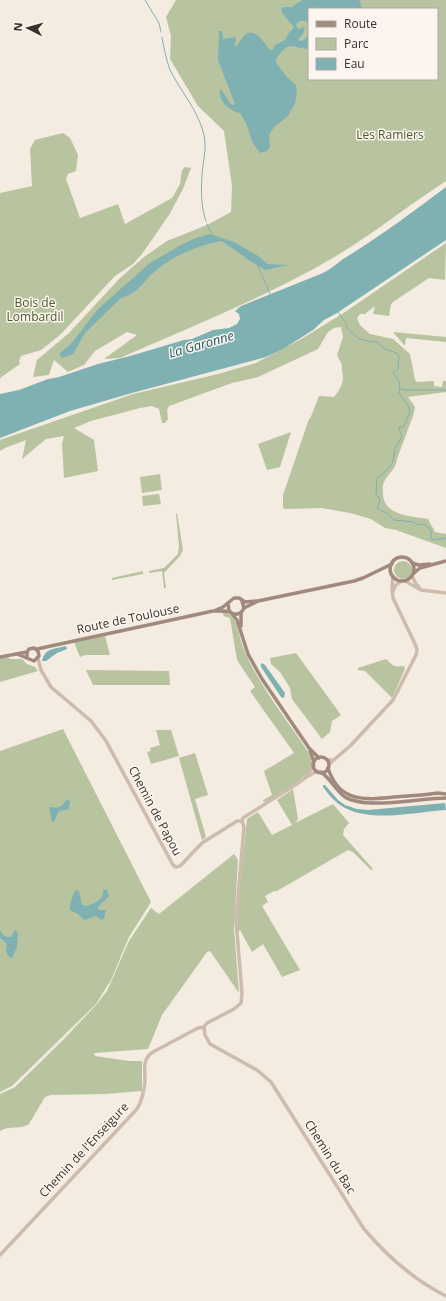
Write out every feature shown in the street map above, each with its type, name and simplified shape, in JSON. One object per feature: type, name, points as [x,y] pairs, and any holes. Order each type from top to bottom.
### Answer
[{"type":"main road","points":[[231,613],[237,614],[258,602],[354,581],[392,564],[397,559],[401,558],[405,558],[412,563],[419,565],[439,563]]},
{"type":"main road","points":[[377,570],[384,570],[401,581],[406,581],[420,568],[446,561]]},
{"type":"main road","points":[[412,563],[414,568],[413,574]]},
{"type":"main road","points":[[392,564],[392,574]]},
{"type":"main road","points":[[258,602],[235,598],[228,602],[228,608],[237,620],[248,654],[257,671],[309,748],[319,758],[324,758],[327,760],[330,774],[341,789],[351,796],[372,799],[446,794]]},
{"type":"main road","points":[[241,629],[242,600]]},
{"type":"main road","name":"Route de Toulouse","points":[[36,649],[213,611],[223,607],[228,602]]},
{"type":"main road","name":"Route de Toulouse","points":[[213,611],[224,611],[231,613]]},
{"type":"main road","name":"Route de Toulouse","points":[[39,654],[48,647]]},
{"type":"main road","points":[[0,657],[27,652],[31,648],[36,649],[39,654],[38,659],[31,661],[17,654]]},
{"type":"main road","points":[[27,652],[27,658]]},
{"type":"main road","points":[[309,748],[314,764],[320,772],[326,776],[337,791],[343,796],[357,802],[371,803],[446,798]]},
{"type":"main road","points":[[314,764],[319,758]]},
{"type":"main road","points":[[320,772],[325,772],[329,766]]},
{"type":"street","points":[[329,766],[333,760],[350,746],[393,700],[416,655],[416,646],[393,598],[392,574]]},
{"type":"street","points":[[413,574],[416,584],[427,591]]},
{"type":"street","points":[[393,592],[395,586],[401,581]]},
{"type":"street","points":[[406,581],[421,590],[446,593]]},
{"type":"street","name":"Chemin de Papou","points":[[38,659],[41,670]]},
{"type":"street","name":"Chemin de Papou","points":[[34,661],[56,692],[87,718],[99,731],[110,748],[174,866],[178,867],[181,865],[197,847],[206,840],[237,821],[242,821]]},
{"type":"street","points":[[327,760],[333,760]]},
{"type":"street","points":[[305,778],[314,764]]},
{"type":"street","points":[[242,821],[248,815],[305,778],[320,772]]},
{"type":"street","name":"Chemin de l'Enseigure","points":[[0,1255],[137,1109],[143,1093],[145,1083],[145,1062],[148,1056],[159,1048],[204,1026],[234,1009],[241,1003],[242,993],[236,921],[244,827],[242,821]]},
{"type":"street","name":"Chemin du Bac","points":[[204,1026],[205,1035],[210,1044],[258,1070],[271,1082],[364,1229],[373,1240],[413,1276],[446,1296]]},
{"type":"green space","name":"Les Ramiers","points":[[176,0],[446,0],[446,181],[346,250],[280,287],[120,358],[104,359],[137,335],[127,332],[95,351],[84,365],[68,372],[54,360],[49,375],[33,377],[37,360],[69,333],[120,278],[144,257],[167,241],[207,225],[231,212],[232,186],[224,131],[198,106],[170,59],[171,36],[166,17]]},
{"type":"green space","name":"Bois de Lombardil","points":[[63,133],[70,138],[78,155],[76,171],[68,174],[66,179],[80,218],[118,204],[125,224],[172,198],[180,184],[182,170],[185,167],[191,168],[183,189],[169,215],[142,254],[133,264],[115,276],[60,335],[41,350],[21,356],[19,361],[20,364],[0,378],[0,193],[32,186],[30,149],[35,140]]},
{"type":"green space","points":[[446,243],[445,280],[429,278],[393,302],[391,304],[389,316],[373,314],[375,306],[365,314],[360,314],[357,318],[360,325],[370,334],[393,339],[410,354],[415,380],[417,382],[434,381],[434,386],[442,387],[443,381],[446,381],[446,392],[408,397],[415,407],[414,413],[394,469],[383,483],[383,495],[388,507],[394,511],[407,516],[428,519],[435,532],[446,534],[446,548],[396,530],[385,528],[371,519],[350,513],[322,508],[284,509],[283,507],[283,495],[309,419],[319,396],[334,397],[339,391],[342,383],[342,365],[337,355],[343,337],[341,327],[334,328],[328,332],[318,349],[258,377],[232,383],[169,406],[167,410],[168,419],[165,423],[162,423],[159,409],[152,406],[91,421],[74,428],[94,440],[98,471],[64,478],[62,444],[64,436],[46,439],[22,459],[26,440],[0,451],[0,440],[133,394],[218,374],[256,363],[303,338],[342,314]]},
{"type":"green space","points":[[393,332],[446,337],[446,342],[406,338],[405,346]]},
{"type":"green space","points":[[291,432],[280,467],[267,470],[258,444]]},
{"type":"green space","points":[[160,474],[162,490],[142,493],[140,477]]},
{"type":"green space","points":[[159,494],[161,504],[143,506],[142,496]]},
{"type":"green space","points":[[177,513],[183,550],[180,556],[164,573],[166,588],[164,588],[162,571],[149,573],[149,571],[164,568],[178,554]]},
{"type":"green space","points":[[403,561],[409,564],[412,570],[409,576],[403,579],[397,576],[394,570],[397,564]]},
{"type":"green space","points":[[143,571],[143,574],[112,580],[112,578]]},
{"type":"green space","points":[[222,612],[228,614],[235,621],[243,647],[256,675],[308,752],[312,765],[304,777],[266,802],[262,801],[272,795],[264,771],[294,753],[250,691],[255,687],[237,660],[230,618],[224,616]]},
{"type":"green space","points":[[105,636],[110,655],[85,655],[80,657],[74,642]]},
{"type":"green space","points":[[296,653],[341,715],[332,721],[330,732],[322,739],[292,699],[290,688],[280,672],[271,664],[270,658]]},
{"type":"green space","points":[[5,657],[10,659],[22,659],[27,664],[35,667],[38,671],[0,682],[0,658]]},
{"type":"green space","points":[[386,659],[394,666],[404,666],[405,669],[392,698],[365,671],[358,670],[358,668]]},
{"type":"green space","points":[[86,670],[169,671],[170,685],[93,685]]},
{"type":"green space","points":[[63,729],[151,902],[129,937],[111,980],[96,1004],[12,1086],[0,1092],[0,751]]},
{"type":"green space","points":[[156,730],[171,730],[179,756],[151,764],[147,752],[151,751],[150,748],[160,745]]},
{"type":"green space","points":[[195,753],[208,795],[195,799],[206,837],[202,840],[179,758]]},
{"type":"green space","points":[[293,789],[298,819],[295,823],[333,804],[349,823],[344,829],[343,835],[373,869],[371,870],[353,852],[348,850],[277,891],[265,896],[268,902],[262,906],[300,970],[282,977],[263,944],[252,952],[240,930],[238,932],[238,904],[247,819],[258,812],[272,835],[292,825],[277,800]]},
{"type":"green space","points":[[234,854],[238,860],[234,929],[239,993],[210,951],[207,952],[162,1015],[148,1049],[94,1053],[95,1056],[129,1061],[142,1061],[142,1091],[105,1094],[51,1095],[45,1097],[29,1124],[22,1127],[7,1128],[0,1131],[0,1094],[15,1087],[96,1005],[107,991],[129,941],[151,908],[159,914]]},
{"type":"water","points":[[302,0],[359,0],[362,8],[308,8],[308,23],[300,21],[297,23],[296,26],[299,29],[303,27],[305,28],[303,34],[299,38],[299,41],[303,41],[308,35],[307,49],[289,46],[283,50],[276,60],[276,63],[287,77],[296,85],[297,93],[295,103],[288,116],[274,127],[269,135],[270,147],[267,151],[260,153],[252,142],[247,125],[240,113],[228,108],[221,98],[220,89],[230,103],[233,105],[235,104],[218,60],[219,31],[222,31],[223,39],[235,37],[236,40],[234,46],[238,44],[247,33],[255,33],[269,49],[272,50],[275,45],[285,40],[294,27],[282,13],[281,9],[284,7],[292,7]]},
{"type":"water","name":"La Garonne","points":[[446,187],[446,240],[337,313],[324,320],[313,330],[283,349],[266,357],[70,411],[0,438],[0,394],[19,390],[48,379],[59,377],[98,364],[192,339],[213,330],[229,328],[237,324],[240,319],[239,314],[235,311],[241,306],[327,271],[386,231]]},
{"type":"water","points":[[210,234],[234,242],[260,257],[267,264],[288,265],[265,270],[222,241],[189,251],[173,258],[154,272],[133,293],[121,298],[85,333],[73,354],[62,358],[59,354],[71,344],[98,309],[150,263],[181,245],[196,238]]},
{"type":"water","points":[[66,646],[67,649],[57,653],[46,661],[42,661],[43,657],[48,651]]},
{"type":"water","points":[[262,663],[285,693],[284,698],[281,697],[261,667]]},
{"type":"water","points":[[323,785],[325,785],[338,800],[345,805],[357,809],[368,810],[445,803],[446,810],[392,815],[364,814],[351,811],[340,805],[323,787]]},
{"type":"water","points":[[68,799],[70,802],[69,809],[59,811],[54,822],[52,822],[49,807],[60,807]]},
{"type":"water","points":[[75,890],[79,891],[82,905],[87,906],[98,901],[102,896],[103,890],[107,890],[109,896],[97,908],[99,910],[106,910],[104,919],[101,920],[96,916],[84,920],[78,914],[70,910],[70,904]]},
{"type":"water","points":[[0,930],[6,937],[11,937],[15,930],[18,933],[17,947],[12,958],[8,956],[6,950],[7,944],[0,938]]},
{"type":"waterway","points":[[145,0],[159,23],[161,32]]},
{"type":"waterway","points":[[162,37],[170,70],[194,109],[204,135],[205,150],[202,175],[202,204],[206,221]]},
{"type":"waterway","points":[[207,224],[212,234]]},
{"type":"waterway","points":[[258,266],[270,294]]},
{"type":"waterway","points":[[338,312],[347,325],[347,328],[359,339],[372,342],[376,341],[385,349],[397,353],[399,358],[398,369],[393,373],[399,382],[399,393],[410,411],[404,426],[399,428],[402,437],[395,448],[393,462],[383,474],[377,478],[376,494],[380,500],[377,509],[387,513],[394,520],[413,522],[419,525],[424,524],[431,530],[431,539],[433,540],[446,538]]},
{"type":"waterway","points":[[401,389],[446,390]]}]
